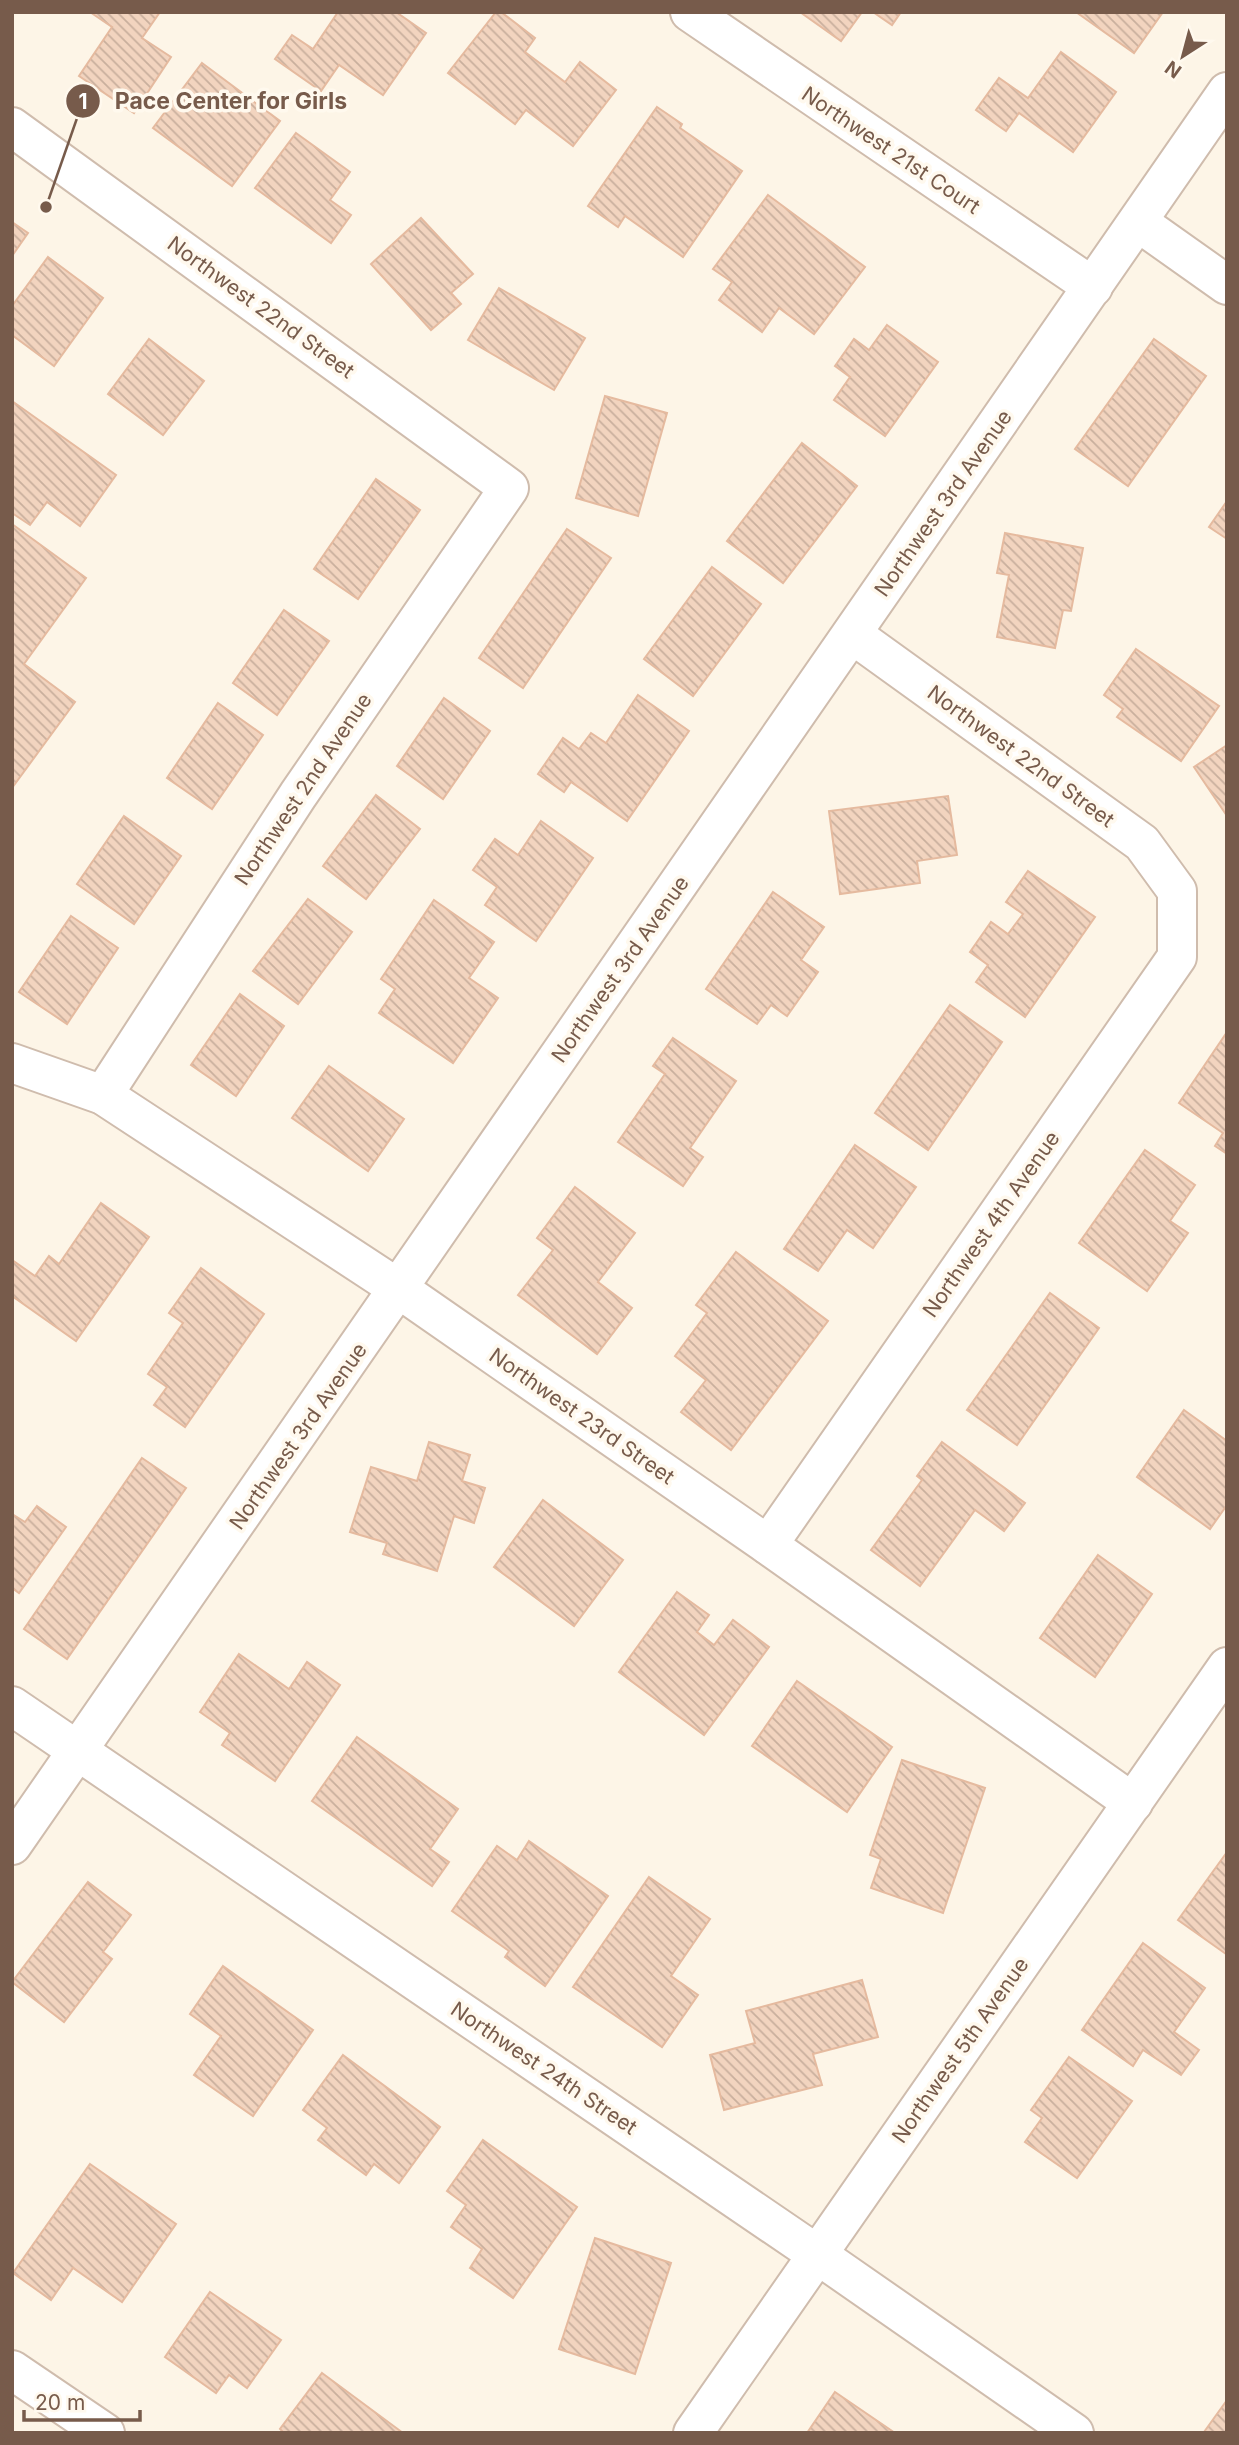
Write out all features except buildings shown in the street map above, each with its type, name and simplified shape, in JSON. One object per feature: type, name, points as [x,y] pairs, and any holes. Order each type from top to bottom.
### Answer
[{"type":"street","name":"Northwest 21st Court","points":[[690,12],[1093,287]]},
{"type":"street","name":"Northwest 3rd Avenue","points":[[12,1845],[1227,92]]},
{"type":"street","name":"Northwest 22nd Street","points":[[12,127],[509,488]]},
{"type":"street","points":[[1138,222],[1227,285]]},
{"type":"street","name":"Northwest 2nd Avenue","points":[[103,1095],[298,795],[509,488]]},
{"type":"street","name":"Northwest 22nd Street","points":[[852,634],[1142,843],[1177,891]]},
{"type":"street","name":"Northwest 4th Avenue","points":[[768,1545],[1177,957],[1177,891]]},
{"type":"street","name":"Northwest 23rd Street","points":[[12,1063],[103,1095],[399,1289],[1133,1803]]},
{"type":"street","name":"Northwest 5th Avenue","points":[[693,2433],[1227,1667]]},
{"type":"street","name":"Northwest 24th Street","points":[[12,1706],[818,2255],[1074,2433]]},
{"type":"street","points":[[12,2370],[105,2433]]},
{"type":"place","name":"Pace Center for Girls","points":[[46,207]]}]
